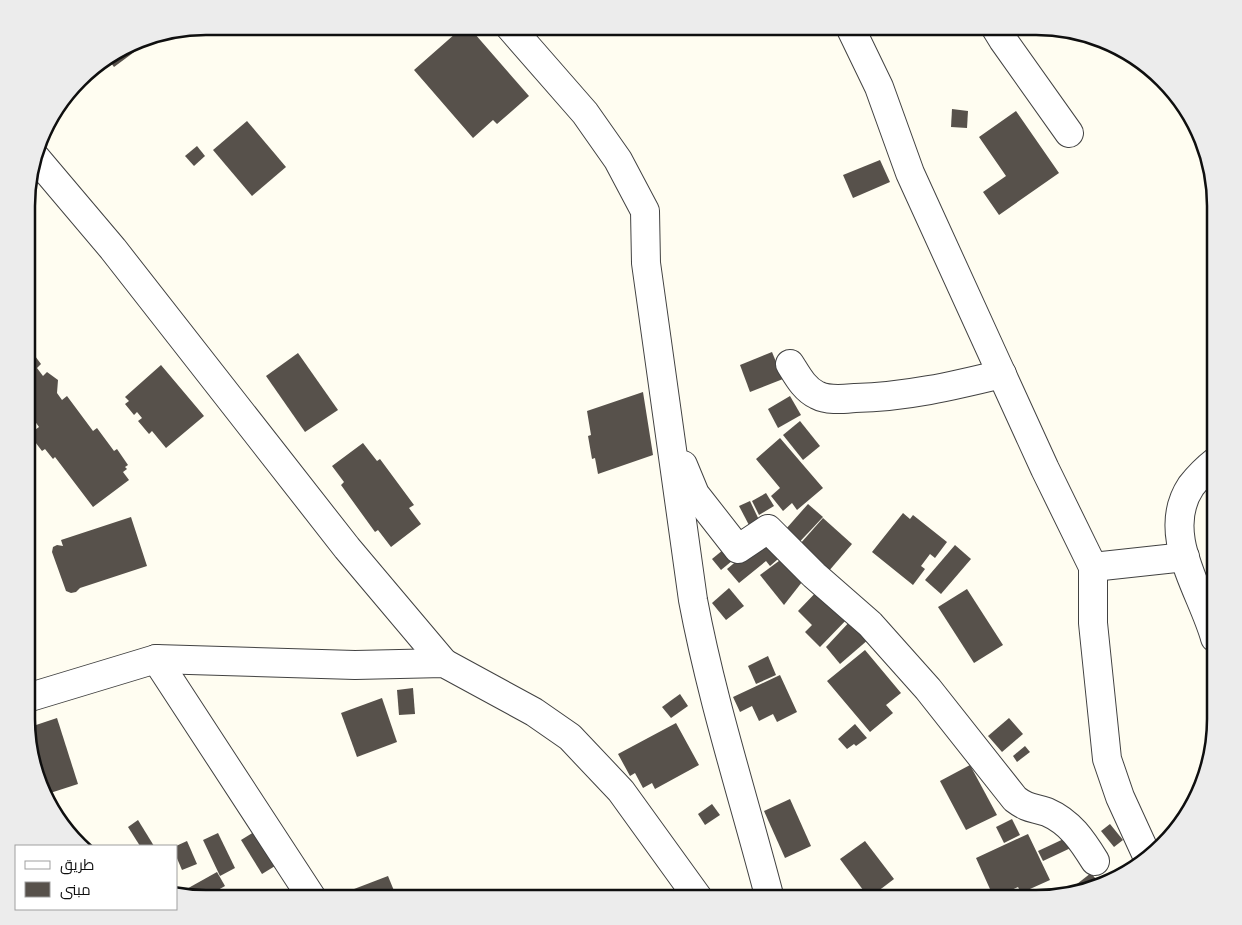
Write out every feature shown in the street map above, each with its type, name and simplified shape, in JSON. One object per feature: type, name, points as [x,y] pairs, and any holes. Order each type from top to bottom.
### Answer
[{"type":"street","points":[[517,35],[585,113],[618,160],[645,211],[646,264],[693,600],[701,644],[768,890]]},
{"type":"street","points":[[854,35],[879,87],[910,173],[1045,469],[1093,568],[1094,632],[1107,760],[1120,797],[1145,851]]},
{"type":"street","points":[[1000,35],[1069,133]]},
{"type":"street","points":[[41,164],[112,249],[346,548],[444,663],[534,712],[570,737],[621,791],[692,890]]},
{"type":"street","points":[[790,364],[803,384],[817,396],[836,399],[910,394],[945,388],[1002,374]]},
{"type":"street","points":[[670,436],[695,494],[738,549],[768,529],[814,575],[870,624],[928,689],[1015,799],[1026,807],[1047,812],[1066,822],[1079,836],[1095,861]]},
{"type":"street","points":[[1207,470],[1192,486],[1183,502],[1180,520],[1181,542],[1185,557],[1207,612]]},
{"type":"street","points":[[1093,568],[1185,557]]},
{"type":"street","points":[[35,696],[156,659],[355,665],[444,663]]},
{"type":"street","points":[[156,659],[307,890]]},
{"type":"building","points":[[454,35],[476,35],[529,96],[497,124],[493,120],[473,138],[414,70]]},
{"type":"building","points":[[137,50],[114,67],[112,64]]},
{"type":"building","points":[[952,109],[968,111],[967,128],[951,127]]},
{"type":"building","points":[[1016,111],[1059,173],[999,215],[983,192],[1006,176],[979,137]]},
{"type":"building","points":[[247,121],[286,167],[252,196],[213,150]]},
{"type":"building","points":[[197,146],[205,156],[194,166],[185,156]]},
{"type":"building","points":[[880,160],[890,182],[853,198],[843,175]]},
{"type":"building","points":[[772,352],[783,379],[750,392],[740,365]]},
{"type":"building","points":[[298,353],[338,410],[305,432],[266,376]]},
{"type":"building","points":[[35,356],[41,364],[37,368],[43,376],[47,372],[58,380],[57,393],[62,400],[67,396],[93,431],[97,428],[114,451],[117,449],[128,465],[125,467],[127,469],[123,472],[129,480],[93,507],[55,457],[53,459],[45,449],[42,451],[35,442],[35,430],[39,427],[35,421]]},
{"type":"building","points":[[161,365],[204,416],[166,448],[152,431],[149,434],[138,421],[142,418],[137,412],[134,415],[125,404],[129,401],[125,397]]},
{"type":"building","points":[[643,392],[653,455],[598,474],[595,458],[592,459],[588,436],[591,435],[587,411]]},
{"type":"building","points":[[790,396],[801,415],[778,428],[768,409]]},
{"type":"building","points":[[800,421],[820,446],[803,460],[783,435]]},
{"type":"building","points":[[780,438],[823,488],[797,510],[792,503],[783,511],[771,496],[780,488],[756,459]]},
{"type":"building","points":[[363,443],[377,461],[380,459],[414,505],[409,508],[421,524],[391,547],[378,530],[375,532],[341,485],[344,482],[332,466]]},
{"type":"building","points":[[766,493],[774,506],[759,515],[752,501]]},
{"type":"building","points":[[750,501],[760,522],[750,527],[739,506]]},
{"type":"building","points":[[808,504],[823,517],[792,550],[778,538]]},
{"type":"building","points":[[903,513],[910,519],[913,515],[947,542],[935,558],[930,554],[921,566],[925,569],[913,585],[872,552]]},
{"type":"building","points":[[131,517],[147,566],[80,588],[76,592],[66,591],[52,552],[53,547],[57,545],[63,546],[61,540]]},
{"type":"building","points":[[823,518],[852,544],[822,579],[792,553]]},
{"type":"building","points":[[769,534],[785,553],[770,566],[766,561],[739,583],[727,569]]},
{"type":"building","points":[[729,545],[738,556],[721,570],[712,559]]},
{"type":"building","points":[[955,545],[971,559],[941,594],[925,580]]},
{"type":"building","points":[[787,555],[806,577],[784,605],[760,575]]},
{"type":"building","points":[[822,586],[851,615],[820,647],[805,632],[812,625],[798,611]]},
{"type":"building","points":[[729,588],[744,606],[726,620],[712,603]]},
{"type":"building","points":[[967,589],[1003,645],[974,663],[938,607]]},
{"type":"building","points":[[853,618],[869,639],[840,664],[826,647]]},
{"type":"building","points":[[865,650],[901,693],[886,705],[893,713],[870,732],[827,681]]},
{"type":"building","points":[[768,656],[776,675],[756,684],[748,666]]},
{"type":"building","points":[[780,675],[797,712],[777,722],[773,714],[759,721],[752,706],[740,712],[733,697]]},
{"type":"building","points":[[413,688],[415,714],[399,715],[397,690]]},
{"type":"building","points":[[680,694],[688,706],[671,718],[662,707]]},
{"type":"building","points":[[382,698],[397,742],[357,757],[341,713]]},
{"type":"building","points":[[57,718],[78,784],[52,792],[41,763],[35,725]]},
{"type":"building","points":[[1009,718],[1023,734],[1002,752],[988,736]]},
{"type":"building","points":[[676,723],[699,765],[655,789],[652,783],[643,788],[635,773],[630,776],[618,754]]},
{"type":"building","points":[[855,724],[867,738],[856,746],[854,744],[847,749],[838,739]]},
{"type":"building","points":[[1025,746],[1030,752],[1017,762],[1013,756]]},
{"type":"building","points":[[970,765],[997,815],[966,830],[940,781]]},
{"type":"building","points":[[790,799],[811,846],[785,858],[764,811]]},
{"type":"building","points":[[712,804],[720,815],[705,825],[698,814]]},
{"type":"building","points":[[1012,819],[1020,835],[1004,843],[996,827]]},
{"type":"building","points":[[138,820],[153,845],[139,845],[128,827]]},
{"type":"building","points":[[1110,824],[1123,840],[1114,847],[1101,831]]},
{"type":"building","points":[[254,832],[275,866],[262,874],[241,840]]},
{"type":"building","points":[[218,833],[235,868],[220,876],[203,840]]},
{"type":"building","points":[[1028,834],[1050,880],[1028,890],[1020,890],[1018,887],[1011,890],[990,890],[976,858]]},
{"type":"building","points":[[1070,836],[1075,846],[1043,861],[1038,851]]},
{"type":"building","points":[[187,841],[197,864],[182,870],[178,861],[178,845]]},
{"type":"building","points":[[865,841],[894,879],[880,890],[863,890],[840,859]]},
{"type":"building","points":[[217,872],[225,886],[218,890],[187,889]]},
{"type":"building","points":[[1091,873],[1096,879],[1091,881],[1075,885]]},
{"type":"building","points":[[388,876],[394,890],[351,890]]}]
